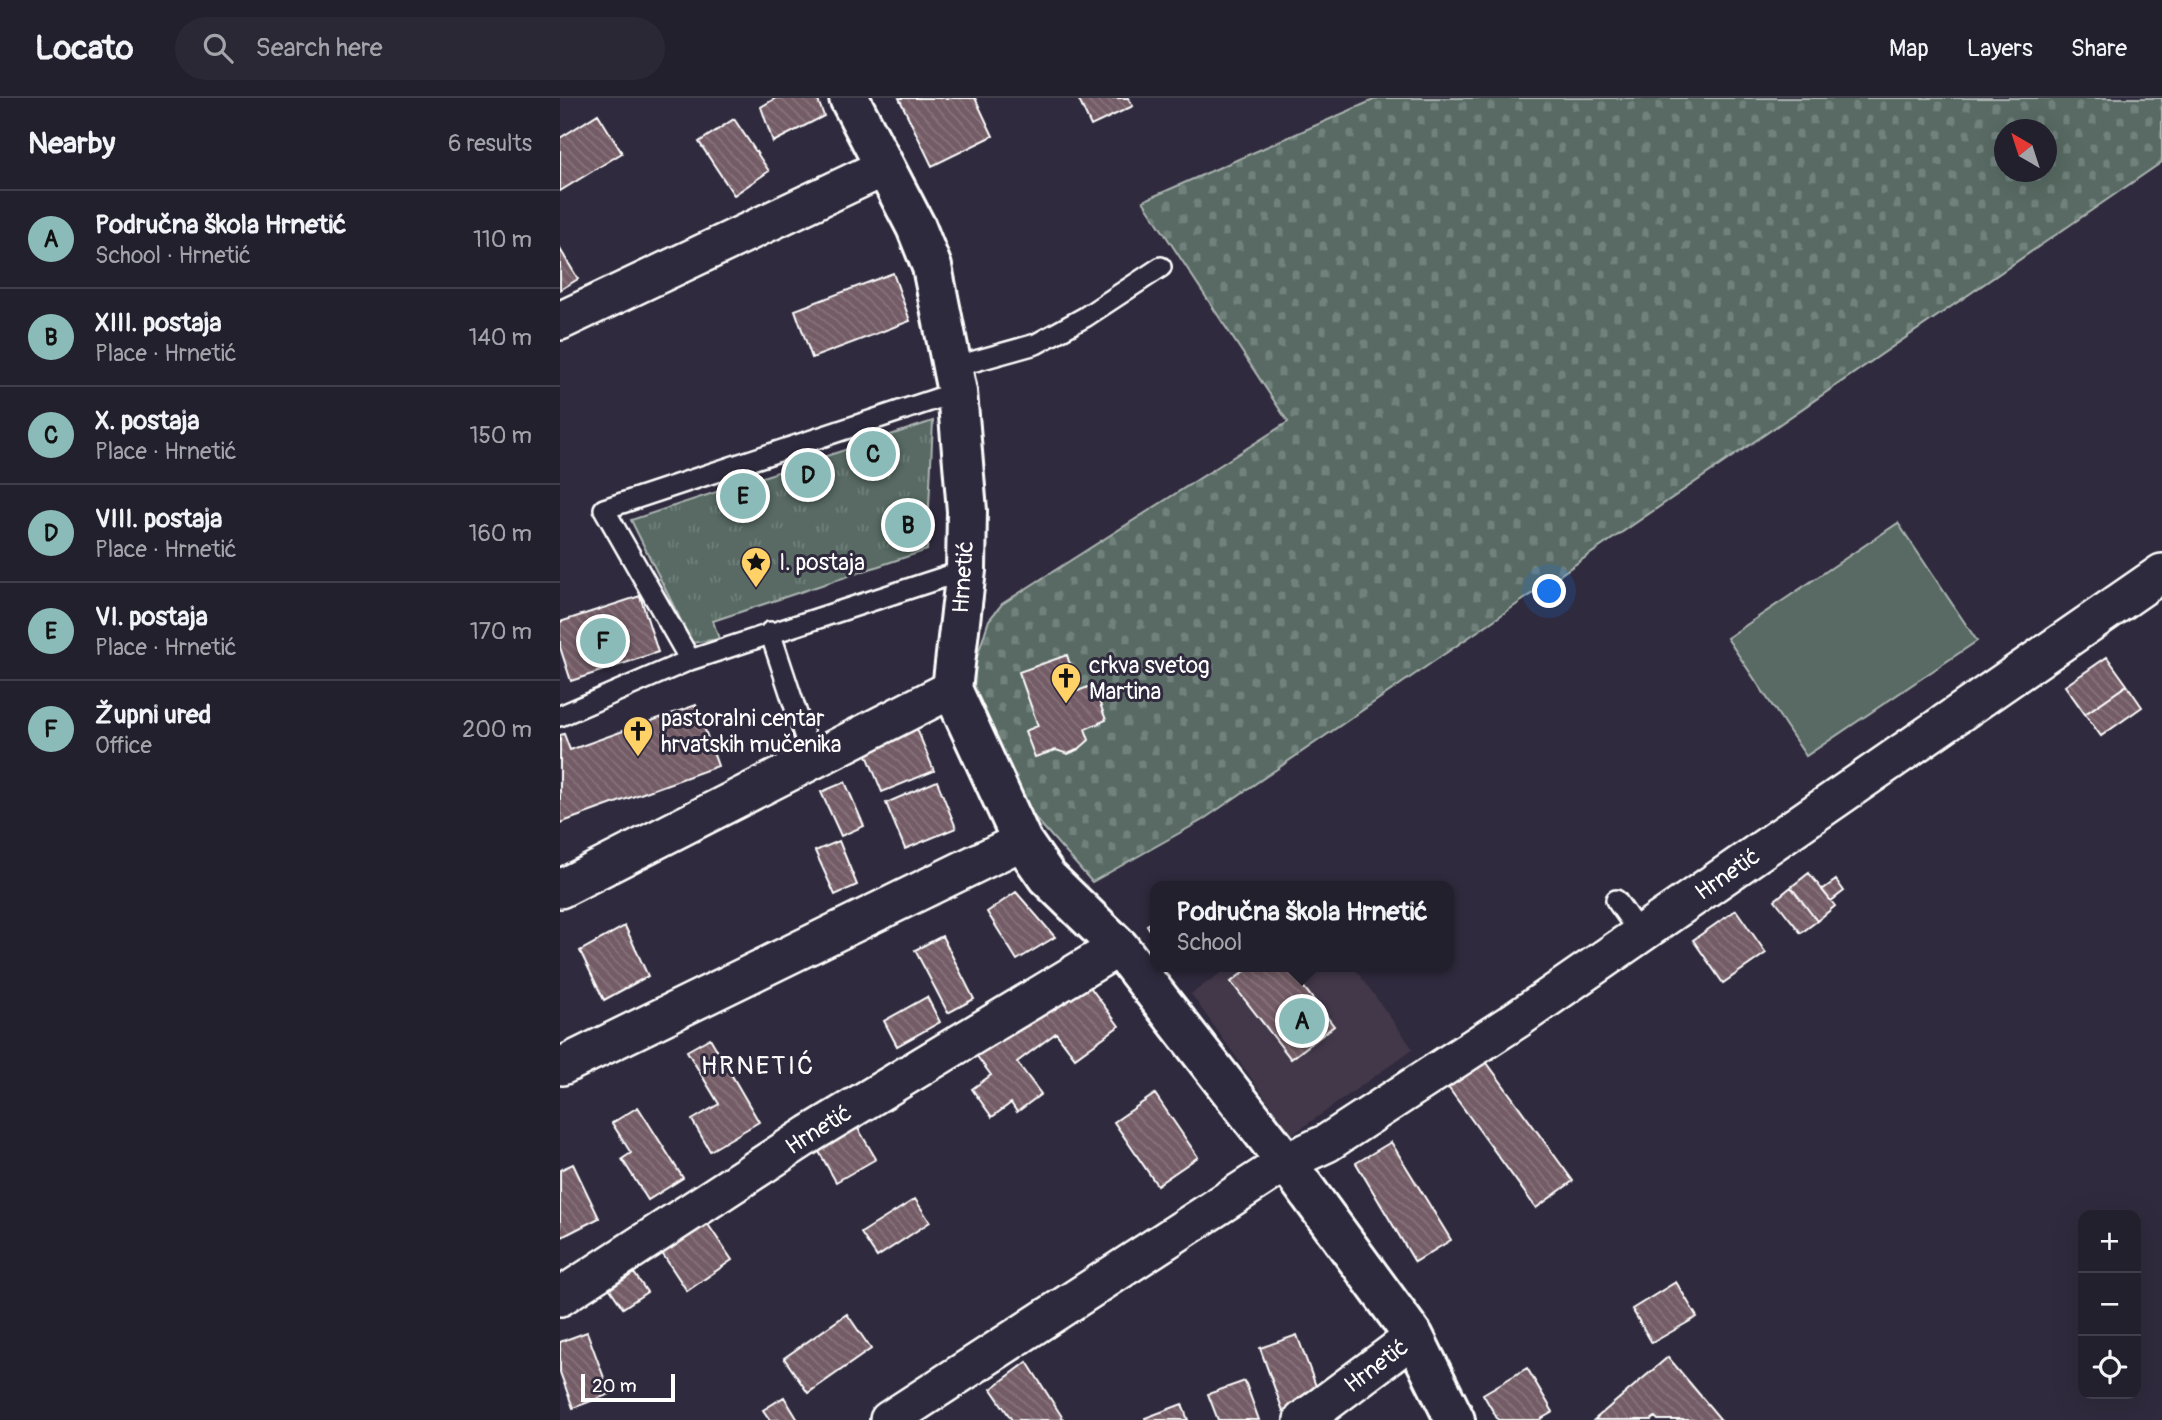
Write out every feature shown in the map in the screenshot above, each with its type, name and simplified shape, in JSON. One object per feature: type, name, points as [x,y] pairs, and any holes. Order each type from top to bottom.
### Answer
[{"type":"street","name":"Hrnetić","points":[[849,98],[932,267],[954,380],[967,511],[966,570],[952,690],[1022,841],[1047,877],[1119,947],[1286,1162],[1415,1337],[1455,1420]]},
{"type":"street","points":[[560,321],[885,167]]},
{"type":"street","name":"Hrnetić","points":[[1286,1162],[1327,1143],[1640,934],[2162,573]]},
{"type":"street","points":[[560,889],[952,690]]},
{"type":"street","points":[[562,1066],[1022,841]]},
{"type":"street","name":"Hrnetić","points":[[560,1297],[810,1134],[1119,947]]},
{"type":"street","points":[[889,1420],[1286,1162]]},
{"type":"street","name":"Hrnetić","points":[[1303,1420],[1415,1337]]},
{"type":"lane","points":[[690,660],[604,509],[954,380],[1036,344],[1085,317],[1161,267]]},
{"type":"lane","points":[[560,716],[690,660],[966,570]]},
{"type":"lane","points":[[770,632],[812,759]]},
{"type":"lane","points":[[1616,900],[1640,934]]},
{"type":"shaded area","points":[[1222,972],[1358,972],[1413,1049],[1292,1135],[1191,994]]},
{"type":"green space","points":[[1378,98],[2162,98],[2162,162],[1201,821],[1092,882],[1007,786],[973,696],[975,663],[989,620],[1002,604],[1288,422],[1143,201]]},
{"type":"green space","points":[[933,421],[927,550],[713,621],[719,639],[692,643],[631,520]]},
{"type":"green space","points":[[1898,523],[1977,641],[1806,756],[1727,638]]},
{"type":"building","points":[[776,98],[817,98],[824,116],[773,142],[761,107]]},
{"type":"building","points":[[899,98],[975,98],[993,136],[932,166]]},
{"type":"building","points":[[1078,98],[1128,98],[1133,106],[1091,126]]},
{"type":"building","points":[[598,114],[622,153],[560,191],[560,138]]},
{"type":"building","points":[[734,119],[769,171],[734,195],[699,142]]},
{"type":"building","points":[[560,249],[578,279],[560,290]]},
{"type":"building","points":[[893,273],[910,321],[812,358],[795,310]]},
{"type":"building","points":[[640,596],[658,652],[571,681],[560,647],[560,622]]},
{"type":"building","name":"crkva svetog Martina","points":[[1067,655],[1078,691],[1093,685],[1106,720],[1085,729],[1089,740],[1079,749],[1068,754],[1056,750],[1035,757],[1025,731],[1038,726],[1019,672]]},
{"type":"building","points":[[2107,657],[2127,685],[2085,714],[2065,686]]},
{"type":"building","points":[[2127,685],[2142,707],[2101,736],[2085,714]]},
{"type":"building","name":"pastoralni centar hrvatskih mučenika","points":[[696,705],[718,766],[560,823],[560,735],[564,734],[570,750]]},
{"type":"building","points":[[915,724],[934,771],[882,792],[863,745]]},
{"type":"building","points":[[937,781],[956,828],[905,849],[886,803]]},
{"type":"building","points":[[845,782],[864,826],[841,836],[821,792]]},
{"type":"building","points":[[839,841],[857,885],[835,895],[815,851]]},
{"type":"building","points":[[1809,873],[1835,906],[1817,921],[1791,887]]},
{"type":"building","points":[[1836,880],[1844,891],[1831,901],[1822,890]]},
{"type":"building","points":[[1791,887],[1817,921],[1801,933],[1775,900]]},
{"type":"building","points":[[1016,892],[1055,937],[1017,960],[987,912]]},
{"type":"building","points":[[1736,910],[1766,953],[1723,983],[1693,940]]},
{"type":"building","points":[[625,926],[648,976],[604,1000],[580,951]]},
{"type":"building","points":[[942,936],[974,999],[948,1013],[915,950]]},
{"type":"building","points":[[1079,972],[1119,1026],[1075,1058],[1056,1033],[1017,1062],[1041,1094],[1017,1112],[1011,1103],[992,1117],[972,1089],[991,1075],[973,1051]]},
{"type":"building","points":[[1244,972],[1292,972],[1334,1026],[1291,1059],[1231,982]]},
{"type":"building","points":[[927,997],[940,1022],[897,1046],[884,1021]]},
{"type":"building","points":[[710,1038],[759,1122],[710,1151],[692,1120],[719,1104],[687,1051]]},
{"type":"building","points":[[1482,1056],[1573,1181],[1536,1208],[1445,1083]]},
{"type":"building","points":[[1155,1094],[1198,1157],[1157,1185],[1114,1122]]},
{"type":"building","points":[[638,1107],[683,1178],[648,1200],[622,1159],[631,1153],[612,1123]]},
{"type":"building","points":[[856,1125],[876,1159],[836,1182],[817,1148]]},
{"type":"building","points":[[1391,1142],[1451,1240],[1415,1262],[1356,1163]]},
{"type":"building","points":[[573,1164],[599,1218],[560,1238],[560,1170]]},
{"type":"building","points":[[915,1199],[930,1222],[877,1257],[861,1233]]},
{"type":"building","points":[[705,1220],[732,1260],[687,1291],[660,1250]]},
{"type":"building","points":[[634,1273],[647,1292],[623,1308],[610,1289]]},
{"type":"building","points":[[1676,1282],[1697,1317],[1652,1343],[1632,1309]]},
{"type":"building","points":[[847,1314],[871,1349],[808,1393],[784,1358]]},
{"type":"building","points":[[587,1332],[610,1394],[573,1408],[560,1372],[560,1342]]},
{"type":"building","points":[[1297,1335],[1320,1397],[1283,1411],[1260,1348]]},
{"type":"building","points":[[1668,1357],[1721,1420],[1658,1420],[1655,1417],[1651,1420],[1594,1420]]},
{"type":"building","points":[[1027,1362],[1064,1420],[1012,1420],[991,1389]]},
{"type":"building","points":[[1527,1368],[1553,1412],[1539,1420],[1498,1420],[1483,1394]]},
{"type":"building","points":[[1245,1381],[1259,1420],[1218,1420],[1208,1394]]},
{"type":"building","points":[[784,1397],[798,1420],[770,1420],[763,1410]]},
{"type":"building","points":[[1182,1404],[1188,1420],[1145,1418]]},
{"type":"place","name":"X. postaja","points":[[873,454]]},
{"type":"place","name":"VIII. postaja","points":[[808,475]]},
{"type":"place","name":"VI. postaja","points":[[743,496]]},
{"type":"place","name":"XIII. postaja","points":[[908,525]]},
{"type":"place","name":"I. postaja","points":[[756,589]]},
{"type":"place","name":"Župni ured","points":[[603,641]]},
{"type":"place","name":"crkva svetog Martina","points":[[1066,705]]},
{"type":"place","name":"pastoralni centar hrvatskih mučenika","points":[[638,758]]},
{"type":"place","name":"Područna škola Hrnetić","points":[[1302,1021]]},
{"type":"district","name":"HRNETIĆ","points":[[758,1066]]}]
